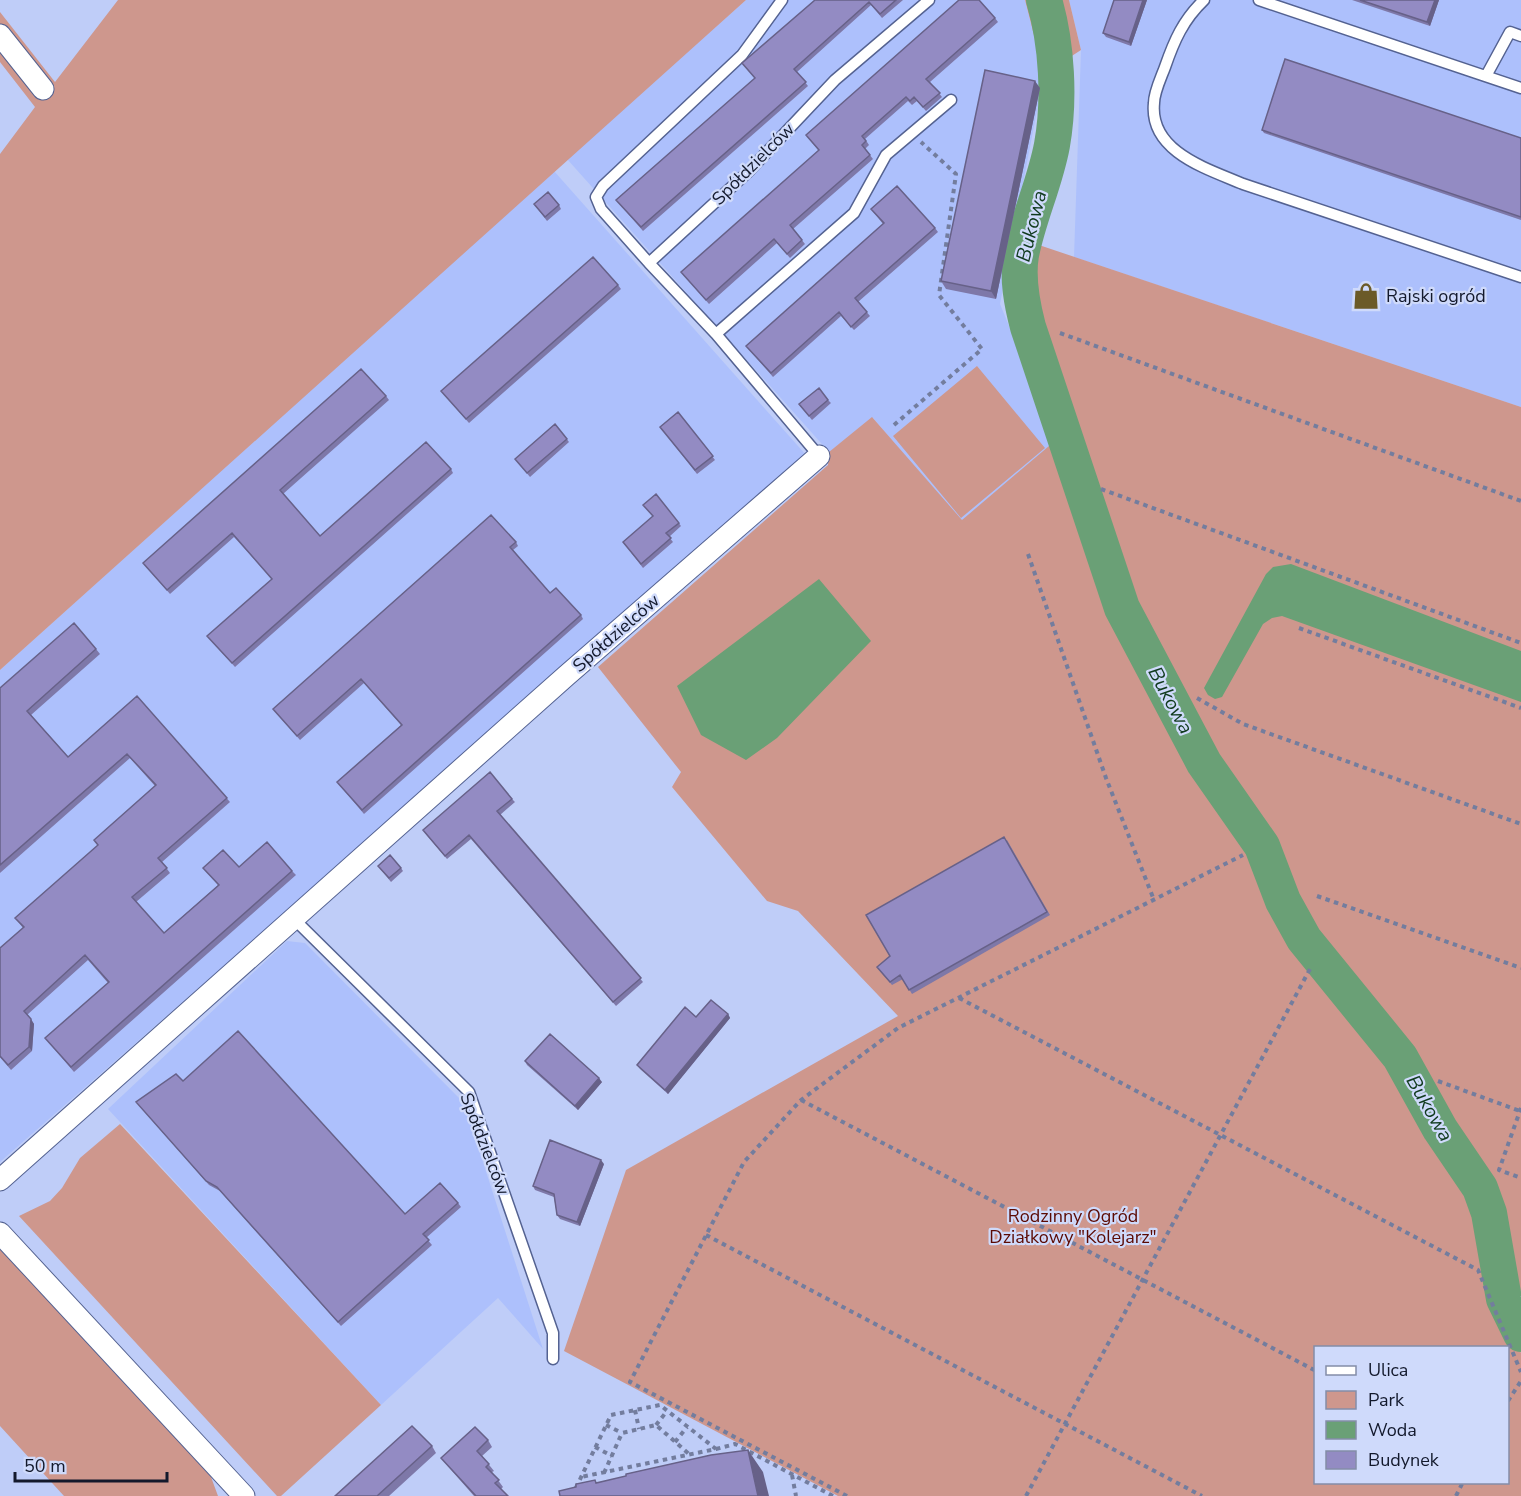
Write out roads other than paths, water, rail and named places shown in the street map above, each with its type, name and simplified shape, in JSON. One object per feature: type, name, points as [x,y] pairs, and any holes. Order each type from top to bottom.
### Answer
[{"type":"street","points":[[0,35],[43,89]]},
{"type":"street","name":"Spółdzielców","points":[[0,1180],[295,920],[566,676],[819,456]]},
{"type":"street","points":[[0,1233],[244,1496]]},
{"type":"lane","points":[[649,263],[600,209],[596,197],[603,186],[742,55],[782,0]]},
{"type":"lane","name":"Spółdzielców","points":[[819,456],[716,334],[649,263],[748,172],[835,80],[928,0]]},
{"type":"lane","points":[[1204,0],[1186,18],[1174,40],[1154,102],[1155,120],[1161,134],[1174,150],[1199,166],[1243,184],[1521,277]]},
{"type":"lane","points":[[1259,0],[1521,88]]},
{"type":"lane","points":[[1486,76],[1510,32],[1521,36]]},
{"type":"lane","points":[[716,334],[854,213],[886,155],[951,100]]},
{"type":"lane","name":"Spółdzielców","points":[[295,920],[469,1092],[553,1333],[553,1359]]},
{"type":"water","points":[[1291,564],[1521,651],[1521,702],[1282,616],[1272,618],[1263,624],[1222,697],[1215,699],[1208,695],[1204,688],[1266,574],[1273,567]]},
{"type":"water","points":[[819,579],[871,641],[777,738],[746,760],[701,735],[677,686]]},
{"type":"waterway","name":"Bukowa","points":[[1044,0],[1054,53],[1056,110],[1049,159],[1021,255],[1021,291],[1028,327],[1122,608],[1204,763],[1262,846],[1283,901],[1304,939],[1400,1057],[1440,1129],[1480,1188],[1489,1213],[1504,1299],[1521,1334]]},
{"type":"place","name":"Rajski ogród","points":[[1366,296]]},
{"type":"park label","name":"Rodzinny Ogród Działkowy \"Kolejarz\"","points":[[1073,1226]]}]
